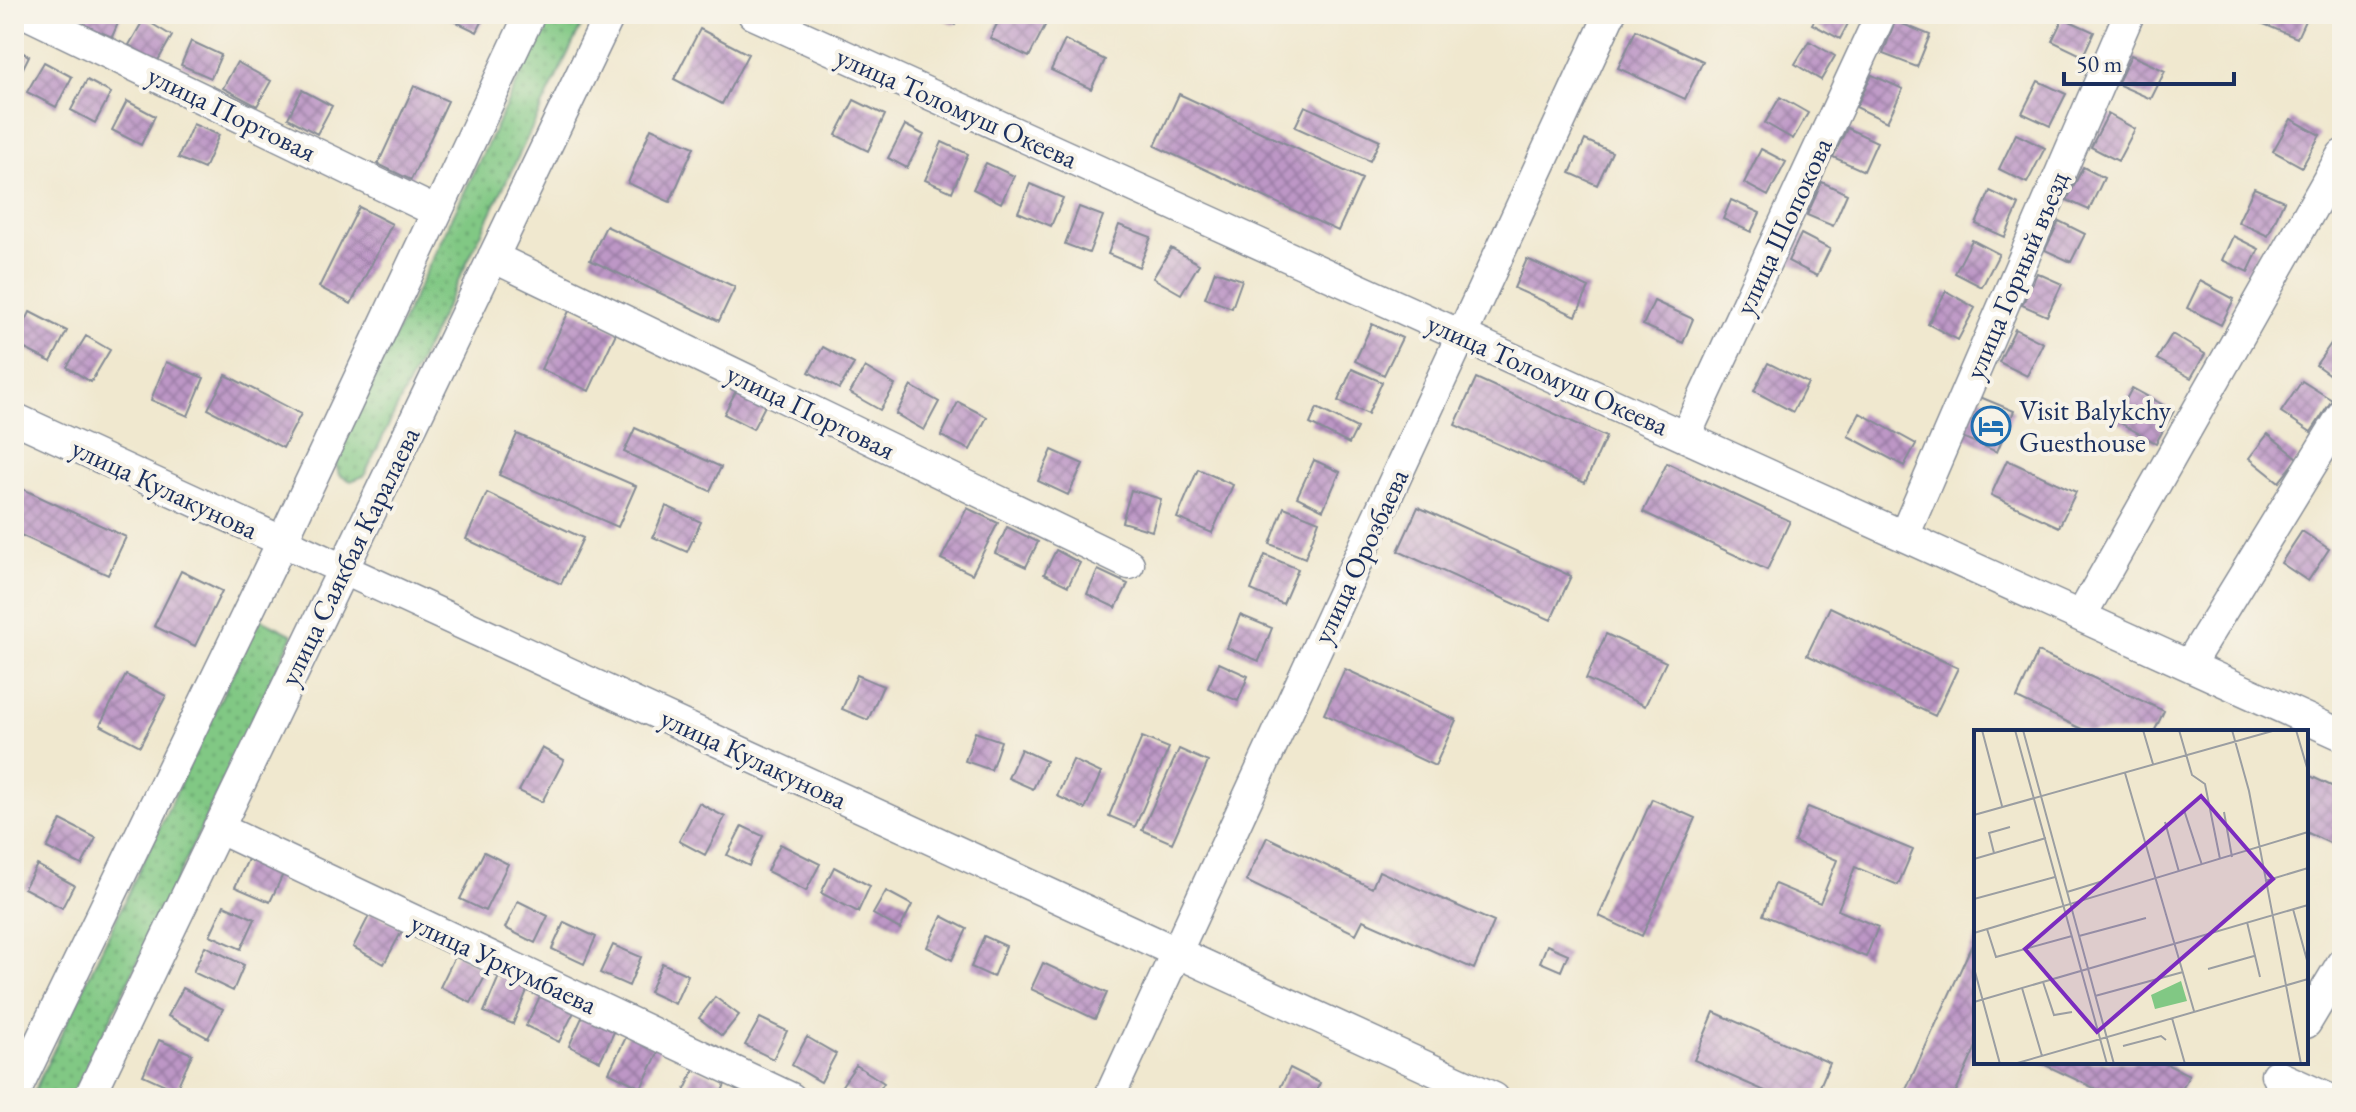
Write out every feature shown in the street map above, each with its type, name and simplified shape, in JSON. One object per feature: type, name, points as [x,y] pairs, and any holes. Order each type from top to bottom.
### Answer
[{"type":"street","name":"улица Портовая","points":[[27,14],[437,212]]},
{"type":"street","points":[[14,1095],[282,542],[530,14]]},
{"type":"street","name":"улица Саякбая Каралаева","points":[[89,1098],[610,14]]},
{"type":"street","name":"улица Толомуш Океева","points":[[753,14],[2342,735]]},
{"type":"street","name":"улица Орозбаева","points":[[1109,1098],[1610,14]]},
{"type":"street","name":"улица Шопокова","points":[[1685,437],[1881,14]]},
{"type":"street","name":"улица Горный въезд","points":[[1904,536],[2129,14]]},
{"type":"street","points":[[2081,616],[2342,155]]},
{"type":"street","name":"улица Портовая","points":[[493,257],[1129,564]]},
{"type":"street","points":[[2189,665],[2342,415]]},
{"type":"street","name":"улица Кулакунова","points":[[14,418],[1494,1098]]},
{"type":"street","name":"улица Уркумбаева","points":[[218,828],[791,1098]]},
{"type":"street","points":[[2308,1020],[2342,963]]},
{"type":"street","points":[[2274,1078],[2327,1098]]},
{"type":"green space","points":[[550,14],[587,14],[364,476],[351,481],[339,475],[335,461]]},
{"type":"green space","points":[[259,618],[293,635],[73,1098],[31,1098]]},
{"type":"building","points":[[88,14],[122,14],[112,37],[84,25]]},
{"type":"building","points":[[440,14],[486,14],[477,32]]},
{"type":"building","points":[[933,14],[960,14],[955,25]]},
{"type":"building","points":[[1002,14],[1041,14],[1049,18],[1029,57],[990,38]]},
{"type":"building","points":[[1818,14],[1853,14],[1840,39],[1812,24]]},
{"type":"building","points":[[2265,14],[2308,14],[2297,38],[2261,23]]},
{"type":"building","points":[[2063,18],[2094,32],[2083,56],[2052,41]]},
{"type":"building","points":[[144,19],[172,36],[157,62],[129,45]]},
{"type":"building","points":[[1895,21],[1930,35],[1917,67],[1883,54]]},
{"type":"building","points":[[700,29],[748,54],[722,104],[674,79]]},
{"type":"building","points":[[1636,30],[1703,61],[1685,99],[1618,68]]},
{"type":"building","points":[[1065,40],[1105,60],[1091,89],[1051,70]]},
{"type":"building","points":[[191,41],[221,55],[211,78],[181,65]]},
{"type":"building","points":[[1809,41],[1835,56],[1821,80],[1795,64]]},
{"type":"building","points":[[14,48],[29,56],[14,86]]},
{"type":"building","points":[[2131,55],[2165,71],[2151,99],[2117,84]]},
{"type":"building","points":[[44,62],[72,77],[56,107],[27,92]]},
{"type":"building","points":[[237,62],[271,81],[257,106],[223,88]]},
{"type":"building","points":[[1872,75],[1903,89],[1887,122],[1856,107]]},
{"type":"building","points":[[87,80],[111,93],[95,123],[71,110]]},
{"type":"building","points":[[2038,81],[2066,94],[2050,126],[2022,113]]},
{"type":"building","points":[[414,86],[448,101],[411,180],[378,164]]},
{"type":"building","points":[[302,90],[332,106],[317,134],[288,118]]},
{"type":"building","points":[[1179,94],[1362,179],[1338,231],[1155,146]]},
{"type":"building","points":[[1780,97],[1808,113],[1793,139],[1765,123]]},
{"type":"building","points":[[854,100],[885,115],[868,151],[836,135]]},
{"type":"building","points":[[127,101],[155,116],[141,145],[112,130]]},
{"type":"building","points":[[1305,106],[1380,140],[1370,161],[1295,127]]},
{"type":"building","points":[[2108,114],[2135,129],[2118,161],[2091,147]]},
{"type":"building","points":[[2291,119],[2320,135],[2302,167],[2273,151]]},
{"type":"building","points":[[193,124],[219,135],[204,169],[178,158]]},
{"type":"building","points":[[905,125],[924,135],[907,168],[888,158]]},
{"type":"building","points":[[651,128],[694,147],[670,202],[628,183]]},
{"type":"building","points":[[1847,128],[1877,142],[1864,171],[1833,157]]},
{"type":"building","points":[[2016,134],[2045,148],[2027,183],[1999,169]]},
{"type":"building","points":[[1585,140],[1612,152],[1597,185],[1570,173]]},
{"type":"building","points":[[942,142],[968,154],[952,192],[925,180]]},
{"type":"building","points":[[1761,149],[1786,162],[1768,196],[1744,183]]},
{"type":"building","points":[[986,163],[1014,176],[1001,203],[973,189]]},
{"type":"building","points":[[2083,167],[2104,178],[2089,210],[2067,200]]},
{"type":"building","points":[[1822,182],[1847,194],[1833,226],[1807,215]]},
{"type":"building","points":[[1030,184],[1063,198],[1051,226],[1018,212]]},
{"type":"building","points":[[2254,188],[2284,201],[2268,236],[2238,222]]},
{"type":"building","points":[[1990,191],[2019,205],[2005,237],[1976,224]]},
{"type":"building","points":[[1731,200],[1760,213],[1751,232],[1723,219]]},
{"type":"building","points":[[359,207],[392,224],[351,304],[319,287]]},
{"type":"building","points":[[1079,207],[1103,216],[1089,253],[1065,244]]},
{"type":"building","points":[[2059,221],[2085,234],[2071,262],[2045,250]]},
{"type":"building","points":[[1119,225],[1151,237],[1139,267],[1108,254]]},
{"type":"building","points":[[606,226],[735,287],[719,321],[590,260]]},
{"type":"building","points":[[1801,234],[1830,249],[1817,276],[1788,261]]},
{"type":"building","points":[[2233,236],[2259,249],[2248,272],[2222,260]]},
{"type":"building","points":[[1972,240],[1999,254],[1982,287],[1955,273]]},
{"type":"building","points":[[1171,248],[1199,264],[1181,294],[1153,278]]},
{"type":"building","points":[[1527,259],[1589,288],[1576,316],[1514,288]]},
{"type":"building","points":[[1215,271],[1242,280],[1232,308],[1205,298]]},
{"type":"building","points":[[2037,273],[2062,284],[2047,316],[2022,305]]},
{"type":"building","points":[[2200,281],[2234,299],[2221,325],[2187,308]]},
{"type":"building","points":[[1946,291],[1975,308],[1958,340],[1928,324]]},
{"type":"building","points":[[1654,301],[1693,319],[1683,343],[1643,325]]},
{"type":"building","points":[[570,309],[617,331],[589,391],[541,369]]},
{"type":"building","points":[[30,312],[67,331],[51,362],[15,344]]},
{"type":"building","points":[[1372,324],[1402,338],[1384,375],[1355,361]]},
{"type":"building","points":[[2015,329],[2043,343],[2027,376],[1999,362]]},
{"type":"building","points":[[2339,332],[2342,335],[2341,383],[2316,365]]},
{"type":"building","points":[[2172,334],[2205,354],[2191,378],[2157,359]]},
{"type":"building","points":[[86,336],[110,350],[91,382],[67,367]]},
{"type":"building","points":[[823,347],[854,364],[839,389],[809,372]]},
{"type":"building","points":[[166,362],[204,378],[188,416],[151,400]]},
{"type":"building","points":[[1768,363],[1808,383],[1793,412],[1754,391]]},
{"type":"building","points":[[865,367],[895,385],[880,410],[850,393]]},
{"type":"building","points":[[1352,369],[1382,382],[1368,414],[1338,401]]},
{"type":"building","points":[[226,375],[301,414],[283,448],[208,409]]},
{"type":"building","points":[[1476,378],[1606,437],[1585,483],[1455,425]]},
{"type":"building","points":[[2302,381],[2332,400],[2311,432],[2281,412]]},
{"type":"building","points":[[911,386],[939,402],[924,430],[896,414]]},
{"type":"building","points":[[2132,388],[2174,411],[2156,443],[2115,420]]},
{"type":"building","points":[[737,389],[766,404],[753,429],[724,414]]},
{"type":"building","points":[[1980,397],[2014,411],[1997,452],[1962,437]]},
{"type":"building","points":[[958,402],[987,417],[970,450],[941,436]]},
{"type":"building","points":[[1317,408],[1357,428],[1349,444],[1310,424]]},
{"type":"building","points":[[1860,413],[1916,444],[1904,466],[1848,436]]},
{"type":"building","points":[[635,428],[721,467],[710,491],[624,452]]},
{"type":"building","points":[[517,434],[636,486],[618,527],[499,475]]},
{"type":"building","points":[[2268,434],[2298,458],[2279,482],[2249,458]]},
{"type":"building","points":[[1052,450],[1083,464],[1068,495],[1038,481]]},
{"type":"building","points":[[1314,460],[1340,472],[1323,510],[1297,497]]},
{"type":"building","points":[[2007,460],[2076,492],[2059,527],[1991,495]]},
{"type":"building","points":[[1667,463],[1790,521],[1767,570],[1643,512]]},
{"type":"building","points":[[1198,469],[1233,485],[1212,533],[1177,518]]},
{"type":"building","points":[[14,485],[126,537],[108,575],[14,532]]},
{"type":"building","points":[[1131,490],[1161,499],[1152,531],[1122,522]]},
{"type":"building","points":[[487,493],[583,538],[561,584],[466,539]]},
{"type":"building","points":[[666,506],[701,522],[687,552],[653,537]]},
{"type":"building","points":[[1284,507],[1319,521],[1305,558],[1270,544]]},
{"type":"building","points":[[1418,507],[1571,576],[1551,620],[1398,551]]},
{"type":"building","points":[[967,508],[998,523],[972,574],[941,559]]},
{"type":"building","points":[[1007,527],[1038,542],[1026,567],[995,553]]},
{"type":"building","points":[[2302,531],[2329,549],[2308,581],[2281,563]]},
{"type":"building","points":[[1056,550],[1080,563],[1068,586],[1044,574]]},
{"type":"building","points":[[1265,555],[1298,569],[1283,604],[1251,590]]},
{"type":"building","points":[[1098,570],[1128,584],[1116,608],[1087,594]]},
{"type":"building","points":[[181,571],[222,591],[195,646],[154,626]]},
{"type":"building","points":[[1830,607],[1958,668],[1935,716],[1807,655]]},
{"type":"building","points":[[1240,615],[1272,628],[1259,661],[1227,648]]},
{"type":"building","points":[[1606,634],[1666,662],[1645,706],[1586,679]]},
{"type":"building","points":[[2038,652],[2164,711],[2155,730],[2084,730],[2017,698]]},
{"type":"building","points":[[1219,663],[1248,676],[1238,701],[1208,688]]},
{"type":"building","points":[[1345,669],[1456,720],[1435,766],[1324,714]]},
{"type":"building","points":[[126,675],[166,696],[140,746],[100,725]]},
{"type":"building","points":[[857,675],[883,686],[868,720],[842,709]]},
{"type":"building","points":[[975,732],[1001,741],[991,770],[965,761]]},
{"type":"building","points":[[1142,737],[1169,748],[1135,827],[1109,816]]},
{"type":"building","points":[[542,748],[564,760],[542,802],[519,791]]},
{"type":"building","points":[[1021,749],[1046,761],[1033,789],[1008,778]]},
{"type":"building","points":[[1179,749],[1208,762],[1172,843],[1142,830]]},
{"type":"building","points":[[1073,760],[1101,773],[1085,809],[1057,796]]},
{"type":"building","points":[[2308,775],[2342,791],[2342,832],[2336,846],[2308,833]]},
{"type":"building","points":[[1652,799],[1695,818],[1642,936],[1599,916]]},
{"type":"building","points":[[699,803],[725,817],[705,855],[679,841]]},
{"type":"building","points":[[1808,807],[1913,850],[1898,885],[1855,867],[1838,910],[1878,927],[1866,957],[1763,915],[1775,884],[1820,903],[1837,860],[1794,842]]},
{"type":"building","points":[[61,820],[96,838],[82,865],[47,848]]},
{"type":"building","points":[[742,826],[763,836],[749,866],[727,855]]},
{"type":"building","points":[[1267,837],[1372,888],[1379,871],[1494,922],[1474,969],[1363,920],[1356,934],[1246,881]]},
{"type":"building","points":[[780,844],[820,864],[806,891],[767,871]]},
{"type":"building","points":[[484,852],[508,864],[485,911],[460,899]]},
{"type":"building","points":[[249,857],[284,872],[270,902],[235,887]]},
{"type":"building","points":[[37,865],[74,885],[62,908],[24,888]]},
{"type":"building","points":[[834,867],[870,886],[858,912],[821,893]]},
{"type":"building","points":[[886,891],[912,905],[900,929],[873,914]]},
{"type":"building","points":[[518,901],[548,916],[535,943],[505,928]]},
{"type":"building","points":[[224,905],[255,919],[241,949],[210,935]]},
{"type":"building","points":[[371,912],[403,929],[384,964],[353,947]]},
{"type":"building","points":[[942,916],[967,929],[952,960],[927,947]]},
{"type":"building","points":[[564,922],[596,937],[584,964],[552,949]]},
{"type":"building","points":[[984,936],[1006,946],[993,977],[971,967]]},
{"type":"building","points":[[1974,940],[1974,1051],[1953,1098],[1912,1098],[1904,1094]]},
{"type":"building","points":[[613,945],[641,957],[629,986],[600,973]]},
{"type":"building","points":[[1547,945],[1568,954],[1561,971],[1540,962]]},
{"type":"building","points":[[205,946],[244,965],[233,991],[193,972]]},
{"type":"building","points":[[456,954],[488,971],[471,1003],[440,987]]},
{"type":"building","points":[[662,963],[688,975],[675,1004],[649,992]]},
{"type":"building","points":[[1043,963],[1107,993],[1095,1019],[1031,989]]},
{"type":"building","points":[[500,974],[529,986],[513,1024],[484,1012]]},
{"type":"building","points":[[183,988],[223,1009],[208,1038],[168,1016]]},
{"type":"building","points":[[541,994],[575,1010],[559,1042],[526,1026]]},
{"type":"building","points":[[715,997],[739,1015],[722,1036],[699,1018]]},
{"type":"building","points":[[1714,1012],[1830,1063],[1815,1098],[1781,1098],[1694,1060]]},
{"type":"building","points":[[584,1013],[616,1028],[600,1061],[569,1046]]},
{"type":"building","points":[[760,1018],[787,1031],[773,1059],[745,1045]]},
{"type":"building","points":[[628,1033],[660,1049],[641,1088],[609,1072]]},
{"type":"building","points":[[807,1037],[836,1054],[821,1082],[792,1065]]},
{"type":"building","points":[[159,1040],[192,1054],[176,1090],[143,1075]]},
{"type":"building","points":[[2043,1064],[2166,1064],[2189,1075],[2178,1098],[2115,1098]]},
{"type":"building","points":[[856,1065],[884,1083],[874,1098],[858,1098],[841,1087]]},
{"type":"building","points":[[695,1068],[726,1082],[719,1098],[681,1098]]},
{"type":"building","points":[[1290,1068],[1320,1083],[1313,1098],[1291,1098],[1278,1092]]},
{"type":"place","name":"Visit Balykchy Guesthouse","points":[[1991,426]]}]
